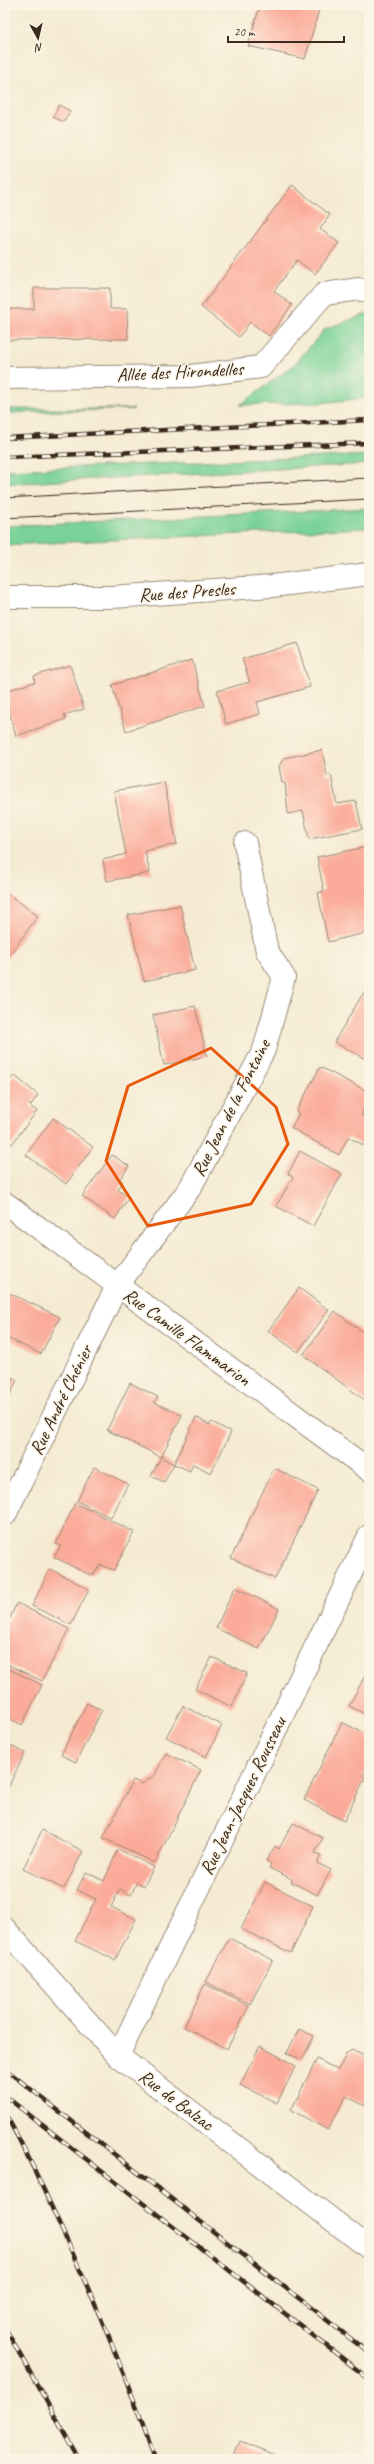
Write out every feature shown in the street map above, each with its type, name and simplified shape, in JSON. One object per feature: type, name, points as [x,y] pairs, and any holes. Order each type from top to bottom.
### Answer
[{"type":"street","name":"Allée des Hirondelles","points":[[5,378],[190,376],[261,367],[324,294],[359,289],[369,292]]},
{"type":"street","name":"Rue des Presles","points":[[5,597],[112,597],[272,586],[369,574]]},
{"type":"street","name":"Rue Jean de la Fontaine","points":[[117,1286],[190,1188],[264,1050],[284,977],[267,951],[246,843]]},
{"type":"street","name":"Rue Camille Flammarion","points":[[5,1203],[369,1470]]},
{"type":"street","name":"Rue André Chénier","points":[[5,1515],[117,1286]]},
{"type":"street","name":"Rue Jean-Jacques Rousseau","points":[[118,2056],[369,1536]]},
{"type":"street","name":"Rue de Balzac","points":[[5,1929],[118,2056],[369,2248]]},
{"type":"highlighted area","points":[[211,1048],[276,1107],[288,1144],[251,1204],[148,1226],[106,1161],[128,1086]]},
{"type":"green space","points":[[369,313],[369,398],[318,403],[240,405],[294,365],[325,329]]},
{"type":"green space","points":[[5,409],[134,409],[5,413]]},
{"type":"green space","points":[[369,455],[369,464],[5,484],[5,470]]},
{"type":"green space","points":[[369,508],[369,528],[5,545],[5,526]]},
{"type":"building","points":[[260,5],[335,5],[334,9],[320,6],[305,59],[248,46]]},
{"type":"building","points":[[59,105],[70,111],[64,122],[53,117]]},
{"type":"building","points":[[292,185],[330,215],[320,229],[339,243],[315,274],[297,260],[274,291],[292,305],[269,336],[250,322],[239,337],[201,307]]},
{"type":"building","points":[[34,288],[110,288],[110,309],[127,309],[128,339],[5,340],[5,309],[34,309]]},
{"type":"building","points":[[297,643],[310,687],[257,702],[260,714],[226,724],[217,691],[250,682],[242,659]]},
{"type":"building","points":[[192,660],[205,706],[126,731],[112,685]]},
{"type":"building","points":[[70,665],[84,709],[64,715],[66,719],[16,736],[5,698],[5,691],[35,682],[34,676]]},
{"type":"building","points":[[322,750],[327,775],[331,775],[337,804],[356,801],[362,829],[309,839],[303,811],[288,814],[285,783],[282,783],[279,766],[284,758]]},
{"type":"building","points":[[164,782],[177,844],[145,851],[150,873],[107,881],[103,860],[126,854],[114,791]]},
{"type":"building","points":[[366,847],[369,861],[369,932],[328,942],[318,893],[324,891],[317,857]]},
{"type":"building","points":[[5,892],[38,916],[5,961]]},
{"type":"building","points":[[180,905],[195,970],[144,981],[128,915]]},
{"type":"building","points":[[364,992],[369,994],[369,1061],[334,1042]]},
{"type":"building","points":[[195,1006],[207,1056],[164,1065],[153,1015]]},
{"type":"building","points":[[320,1067],[369,1092],[369,1100],[361,1115],[369,1119],[369,1137],[365,1146],[348,1137],[339,1155],[291,1128],[299,1114],[296,1112]]},
{"type":"building","points":[[14,1075],[38,1095],[30,1106],[37,1111],[12,1144],[5,1139],[5,1087]]},
{"type":"building","points":[[53,1118],[93,1147],[66,1184],[26,1155]]},
{"type":"building","points":[[300,1151],[342,1174],[313,1226],[276,1206],[293,1177],[288,1174]]},
{"type":"building","points":[[112,1155],[129,1166],[120,1179],[123,1182],[118,1190],[129,1197],[115,1219],[82,1196]]},
{"type":"building","points":[[299,1288],[329,1310],[298,1352],[268,1331]]},
{"type":"building","points":[[5,1291],[60,1317],[41,1354],[5,1337]]},
{"type":"building","points":[[335,1311],[369,1337],[369,1403],[303,1355]]},
{"type":"building","points":[[5,1374],[17,1380],[5,1406]]},
{"type":"building","points":[[130,1383],[158,1397],[154,1402],[182,1415],[161,1457],[107,1430]]},
{"type":"building","points":[[196,1417],[209,1425],[212,1422],[231,1432],[211,1473],[193,1464],[190,1471],[174,1464]]},
{"type":"building","points":[[161,1457],[174,1464],[164,1482],[151,1476]]},
{"type":"building","points":[[94,1467],[128,1484],[111,1518],[77,1501]]},
{"type":"building","points":[[274,1468],[318,1490],[275,1579],[231,1558]]},
{"type":"building","points":[[75,1503],[134,1532],[114,1570],[100,1565],[92,1576],[54,1557],[61,1546],[56,1544]]},
{"type":"building","points":[[50,1569],[89,1589],[71,1625],[32,1606]]},
{"type":"building","points":[[235,1587],[279,1609],[259,1649],[216,1628]]},
{"type":"building","points":[[17,1603],[69,1629],[42,1681],[5,1663],[5,1628]]},
{"type":"building","points":[[212,1657],[247,1673],[232,1707],[195,1689]]},
{"type":"building","points":[[5,1667],[42,1685],[22,1725],[5,1716]]},
{"type":"building","points":[[369,1668],[369,1716],[349,1706]]},
{"type":"building","points":[[87,1703],[102,1710],[76,1762],[61,1755]]},
{"type":"building","points":[[183,1706],[222,1725],[206,1757],[166,1737]]},
{"type":"building","points":[[342,1722],[369,1736],[369,1764],[363,1776],[365,1778],[344,1821],[304,1800]]},
{"type":"building","points":[[5,1743],[25,1753],[5,1794]]},
{"type":"building","points":[[166,1753],[201,1770],[155,1863],[103,1838],[133,1780],[142,1784],[155,1775]]},
{"type":"building","points":[[293,1823],[323,1838],[315,1853],[321,1856],[317,1863],[331,1870],[317,1895],[291,1882],[292,1879],[269,1868],[271,1864],[266,1861],[275,1846],[279,1849]]},
{"type":"building","points":[[42,1830],[83,1851],[64,1889],[23,1869]]},
{"type":"building","points":[[118,1849],[154,1867],[144,1886],[137,1882],[131,1895],[120,1889],[111,1907],[136,1919],[115,1960],[75,1941],[96,1899],[77,1890],[86,1872],[104,1881]]},
{"type":"building","points":[[265,1882],[313,1906],[291,1953],[241,1929]]},
{"type":"building","points":[[229,1938],[273,1960],[250,2004],[206,1982]]},
{"type":"building","points":[[205,1984],[249,2006],[227,2049],[184,2027]]},
{"type":"building","points":[[299,2029],[314,2036],[302,2060],[287,2053]]},
{"type":"building","points":[[260,2046],[296,2066],[277,2103],[240,2085]]},
{"type":"building","points":[[352,2050],[366,2057],[369,2051],[369,2108],[346,2096],[328,2130],[291,2110],[317,2059],[338,2070],[347,2053]]},
{"type":"building","points":[[240,2441],[277,2456],[275,2459],[232,2459]]},
{"type":"tram line","points":[[5,498],[369,478]]},
{"type":"tram line","points":[[5,518],[369,499]]},
{"type":"railway","points":[[5,438],[369,420]]},
{"type":"railway","points":[[5,457],[369,443]]},
{"type":"railway","points":[[5,2069],[369,2353]]},
{"type":"railway","points":[[5,2096],[369,2379]]},
{"type":"railway","points":[[5,2114],[34,2168],[85,2281],[122,2369],[155,2459]]},
{"type":"railway","points":[[5,2328],[79,2459]]}]
